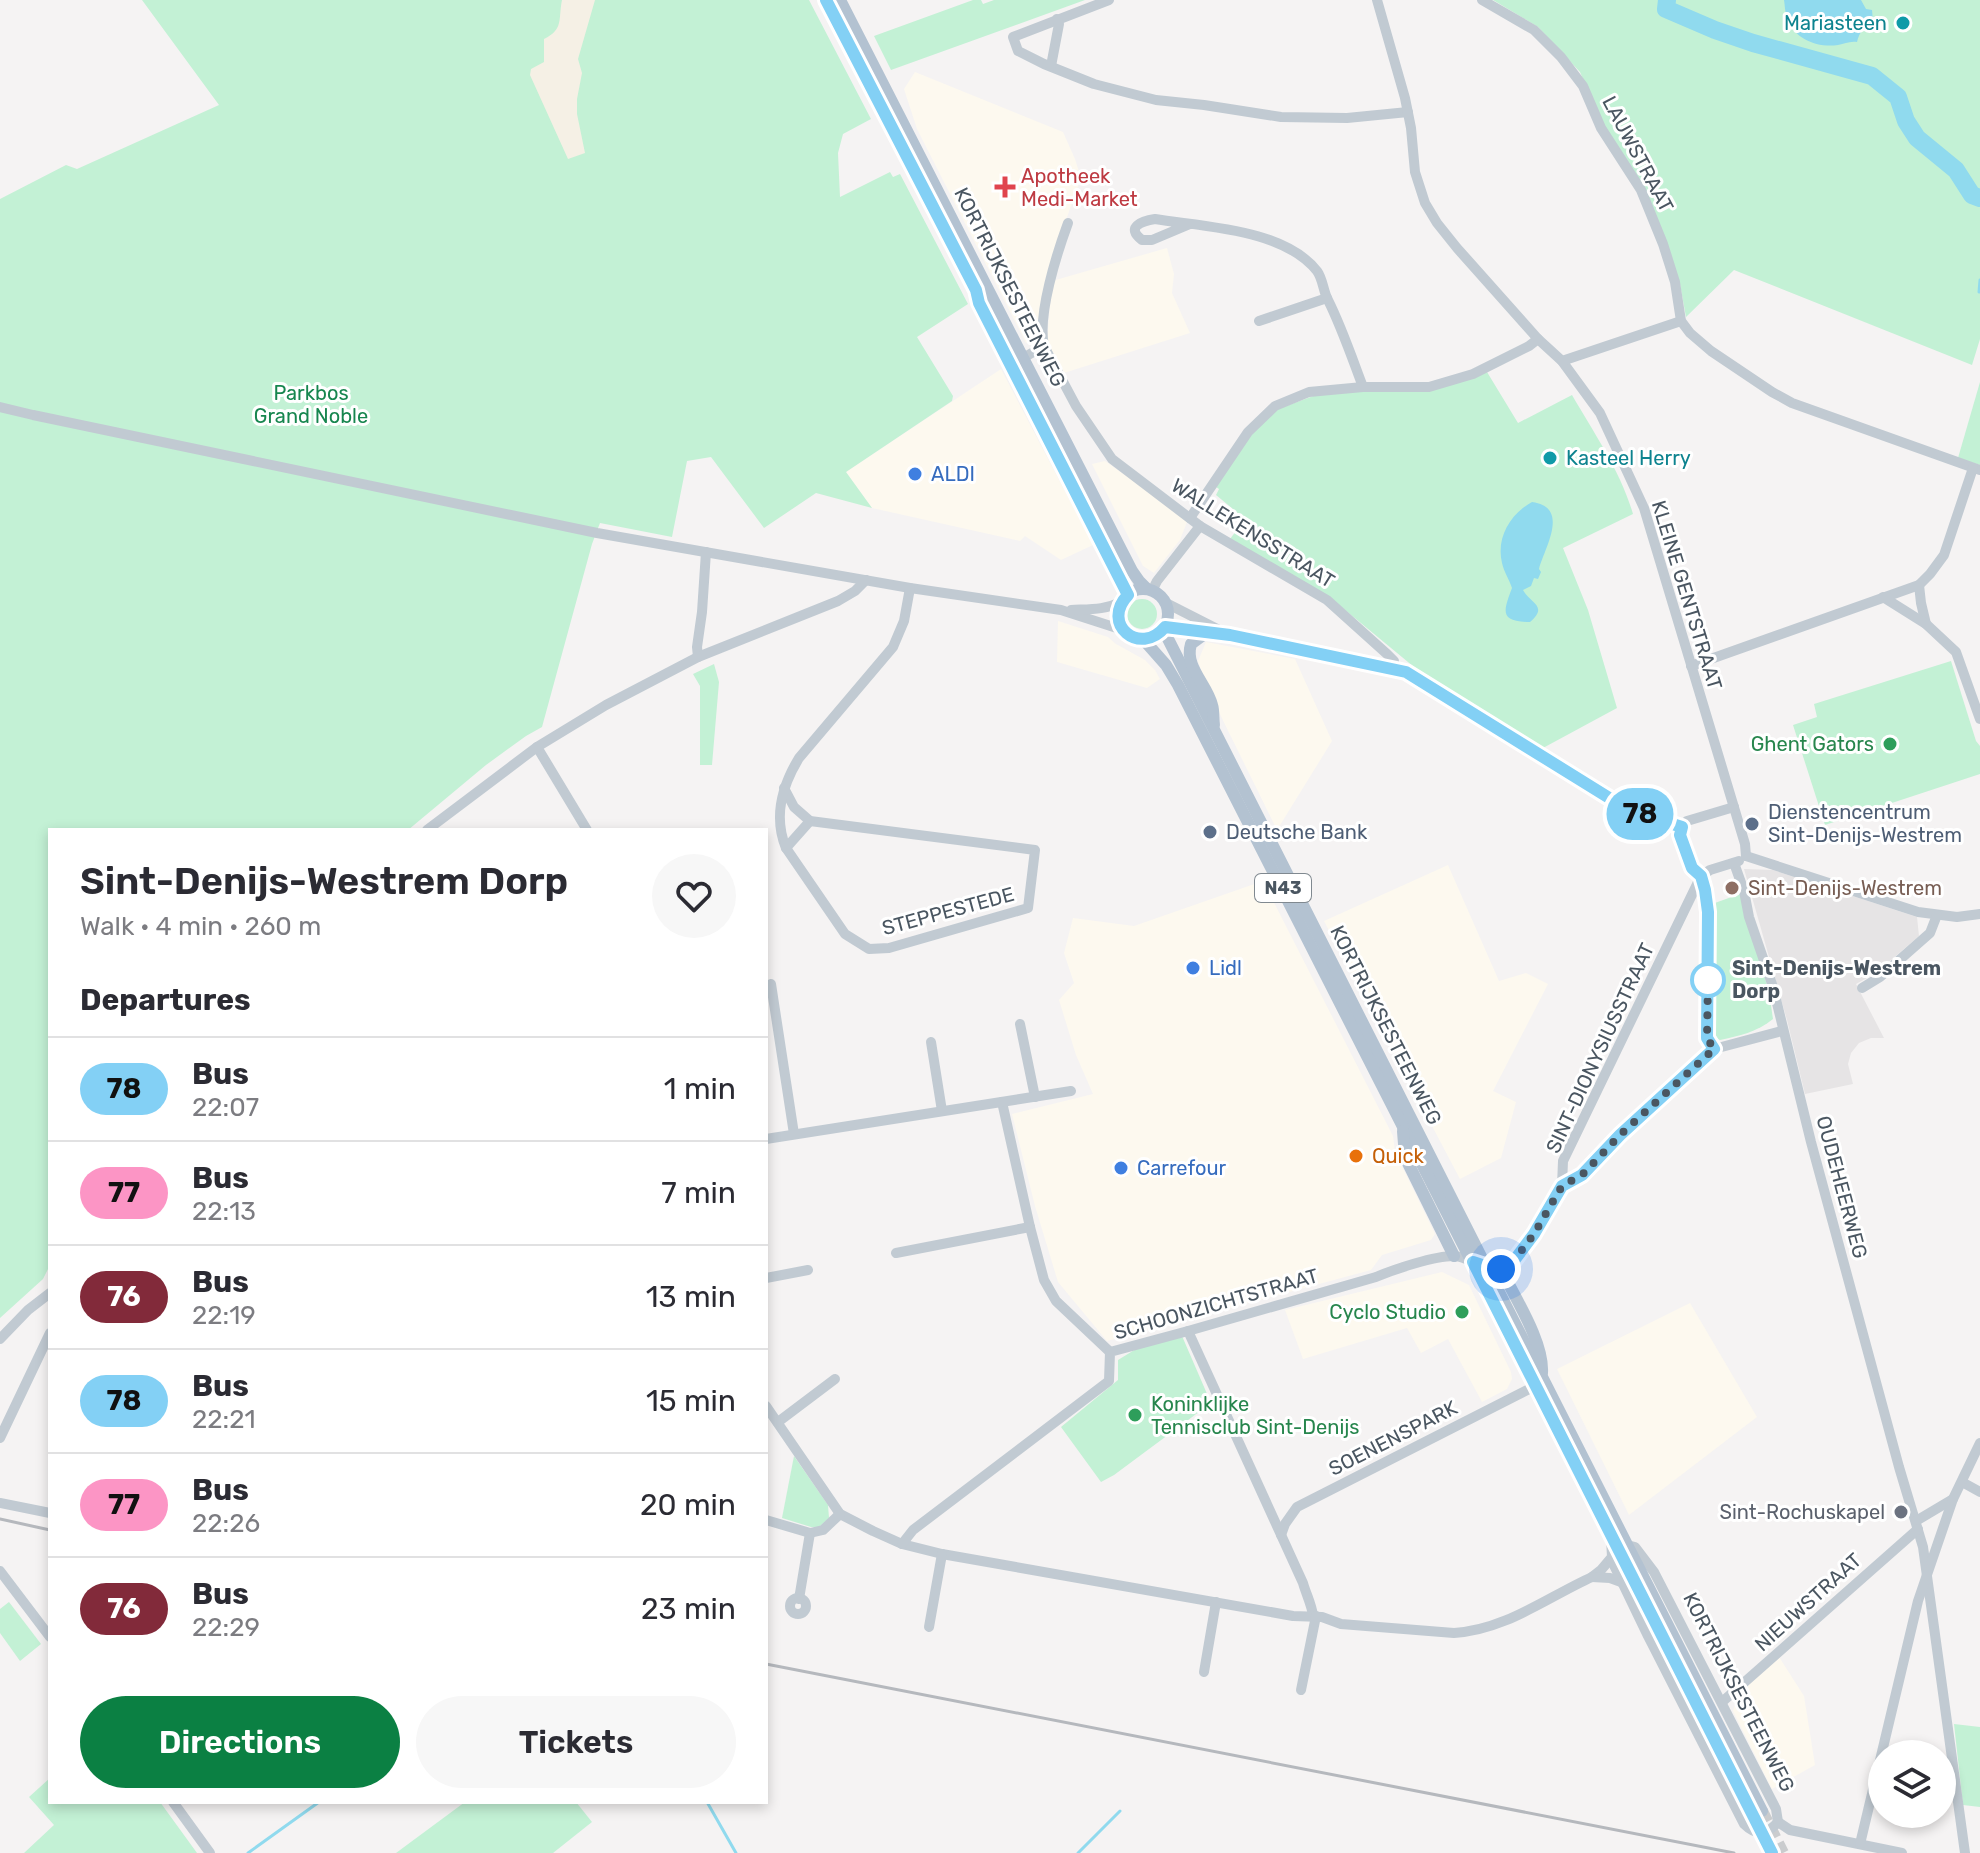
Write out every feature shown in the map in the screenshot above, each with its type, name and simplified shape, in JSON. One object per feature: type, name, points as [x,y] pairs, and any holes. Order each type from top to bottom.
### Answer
[{"type":"main road","name":"KORTRIJKSESTEENWEG","points":[[826,0],[976,290],[979,303],[1124,598]]},
{"type":"main road","name":"KORTRIJKSESTEENWEG","points":[[840,0],[1132,571],[1150,590]]},
{"type":"main road","points":[[1123,630],[1117,612],[1124,598],[1137,589],[1150,590],[1166,603]]},
{"type":"main road","name":"N43","points":[[1164,628],[1168,615],[1166,603]]},
{"type":"main road","name":"KORTRIJKSESTEENWEG","points":[[1143,639],[1174,677],[1473,1262],[1538,1381],[1631,1546],[1758,1814],[1609,1532],[1538,1381],[1486,1267],[1164,628]]},
{"type":"main road","points":[[1143,639],[1158,634],[1164,628]]},
{"type":"main road","name":"N43","points":[[1123,630],[1132,637],[1143,639]]},
{"type":"main road","name":"N43","points":[[1206,633],[1191,644],[1189,656],[1213,707],[1214,732]]},
{"type":"main road","name":"N43","points":[[1403,1124],[1405,1157],[1454,1256]]},
{"type":"main road","points":[[1473,1262],[1501,1269]]},
{"type":"main road","name":"KORTRIJKSESTEENWEG","points":[[1501,1269],[1540,1347],[1543,1361],[1538,1381]]},
{"type":"street","points":[[1109,0],[1013,37],[1018,51],[1094,84],[1156,100],[1281,117],[1347,118],[1408,112]]},
{"type":"street","name":"KLEINE GENTSTRAAT","points":[[1377,0],[1408,112],[1415,172],[1425,203],[1457,248],[1538,339],[1562,361],[1600,413],[1644,508],[1745,844],[1746,856]]},
{"type":"street","name":"LAUWSTRAAT","points":[[1482,0],[1534,30],[1556,50],[1583,86],[1601,128],[1641,190],[1675,282],[1681,321]]},
{"type":"street","points":[[1051,66],[1059,24],[1057,19]]},
{"type":"street","points":[[1023,358],[1044,346],[1042,337],[1048,290],[1057,251],[1068,223]]},
{"type":"street","points":[[1190,224],[1251,234],[1281,243],[1303,257],[1319,274],[1363,387]]},
{"type":"street","points":[[1259,321],[1327,298]]},
{"type":"street","points":[[1562,361],[1681,321],[1711,351],[1792,403],[1976,469],[1944,555],[1919,585],[1691,666]]},
{"type":"street","points":[[1190,518],[1248,432],[1275,406],[1309,392],[1363,387],[1429,387],[1473,374],[1538,339]]},
{"type":"street","name":"WALLEKENSSTRAAT","points":[[1044,346],[1076,406],[1112,459],[1200,526],[1327,600],[1394,661],[1394,669]]},
{"type":"street","points":[[0,407],[597,533],[910,588],[1061,610],[1123,630]]},
{"type":"street","points":[[1150,590],[1200,526]]},
{"type":"street","points":[[698,657],[706,552]]},
{"type":"street","points":[[430,828],[537,747],[606,705],[698,657],[838,601],[866,580]]},
{"type":"street","points":[[1919,585],[1926,624]]},
{"type":"street","name":"STEPPESTEDE","points":[[810,821],[1035,850],[1028,908],[889,948],[869,949],[845,934],[786,848],[780,833],[779,810],[784,788],[799,758],[893,647],[904,621],[910,588]]},
{"type":"street","points":[[1883,597],[1926,624],[1956,652],[1978,706],[1980,719]]},
{"type":"street","points":[[1061,610],[1111,607],[1124,598]]},
{"type":"street","points":[[1166,603],[1230,635]]},
{"type":"street","points":[[1164,628],[1230,635],[1406,672],[1619,804],[1682,827]]},
{"type":"street","points":[[537,747],[586,828]]},
{"type":"street","points":[[784,788],[794,807],[810,821],[786,848]]},
{"type":"street","points":[[1714,1049],[1707,1038],[1708,912],[1705,890],[1701,876],[1692,868],[1680,835],[1687,821],[1734,807]]},
{"type":"street","points":[[1701,876],[1746,856],[1918,912],[1957,917],[1980,914]]},
{"type":"street","name":"OUDEHEERWEG","points":[[1734,863],[1773,987],[1876,1384],[1923,1547],[1965,1853]]},
{"type":"street","name":"SINT-DIONYSIUSSTRAAT","points":[[1501,1269],[1513,1262],[1534,1234],[1562,1186],[1563,1161],[1701,876]]},
{"type":"street","points":[[1862,988],[1880,977],[1930,933],[1937,915]]},
{"type":"street","points":[[771,984],[794,1134]]},
{"type":"street","points":[[1020,1024],[1035,1097]]},
{"type":"street","points":[[1562,1186],[1582,1175],[1620,1135],[1714,1049],[1782,1031]]},
{"type":"street","points":[[931,1042],[942,1111]]},
{"type":"street","points":[[768,1139],[1071,1091]]},
{"type":"street","points":[[1002,1102],[1044,1280],[1056,1301],[1110,1352]]},
{"type":"street","points":[[896,1253],[1030,1227]]},
{"type":"street","points":[[1454,1256],[1473,1262]]},
{"type":"street","name":"SCHOONZICHTSTRAAT","points":[[902,1544],[913,1530],[1109,1381],[1110,1352],[1392,1270],[1454,1256]]},
{"type":"street","points":[[768,1278],[808,1270]]},
{"type":"street","points":[[0,1339],[28,1310],[48,1298]]},
{"type":"street","points":[[1188,1331],[1312,1608],[1301,1690]]},
{"type":"street","points":[[0,1438],[48,1337]]},
{"type":"street","points":[[778,1422],[835,1379]]},
{"type":"street","name":"SOENENSPARK","points":[[1281,1535],[1297,1507],[1538,1381]]},
{"type":"street","points":[[768,1409],[838,1511],[902,1544],[942,1554],[1293,1616],[1311,1616],[1341,1624],[1454,1633],[1488,1628],[1592,1577],[1611,1559],[1609,1532]]},
{"type":"street","points":[[1860,1844],[1918,1601],[1953,1499],[1980,1443]]},
{"type":"street","points":[[1962,1482],[1980,1492]]},
{"type":"street","name":"NIEUWSTRAAT","points":[[1722,1702],[1917,1525],[1953,1499]]},
{"type":"street","points":[[0,1503],[48,1513]]},
{"type":"street","points":[[768,1521],[810,1533],[823,1530],[838,1511]]},
{"type":"street","points":[[799,1599],[810,1533]]},
{"type":"street","name":"KORTRIJKSESTEENWEG","points":[[1611,1559],[1744,1824],[1755,1833],[1767,1831],[1778,1822],[1776,1809],[1654,1572],[1631,1546]]},
{"type":"street","points":[[929,1627],[942,1554]]},
{"type":"street","points":[[0,1571],[48,1634]]},
{"type":"street","points":[[1592,1577],[1621,1582]]},
{"type":"street","points":[[1204,1672],[1216,1602]]},
{"type":"street","points":[[174,1804],[210,1853]]},
{"type":"street","points":[[1778,1822],[1790,1830],[1902,1853]]},
{"type":"shaded area","points":[[915,72],[1063,132],[1081,178],[1052,259],[1038,339],[1026,343],[917,129],[904,89]]},
{"type":"shaded area","points":[[1167,248],[1174,274],[1172,293],[1190,333],[1064,373],[1047,342],[1052,281]]},
{"type":"shaded area","points":[[1001,369],[1093,545],[1061,560],[1025,536],[1020,541],[872,508],[846,472]]},
{"type":"shaded area","points":[[1105,461],[1187,522],[1180,540],[1154,573],[1143,566],[1092,464]]},
{"type":"shaded area","points":[[1058,621],[1108,637],[1145,660],[1160,679],[1147,688],[1057,662]]},
{"type":"shaded area","points":[[1206,642],[1295,659],[1332,741],[1277,830],[1208,690],[1198,661]]},
{"type":"shaded area","points":[[1448,865],[1499,981],[1526,973],[1548,984],[1493,1091],[1516,1102],[1501,1158],[1460,1179],[1324,921]]},
{"type":"shaded area","points":[[1744,869],[1773,870],[1917,917],[1919,936],[1876,973],[1856,984],[1884,1038],[1871,1038],[1859,1043],[1851,1053],[1848,1064],[1853,1084],[1805,1094]]},
{"type":"shaded area","points":[[1263,881],[1393,1136],[1395,1152],[1435,1234],[1431,1240],[1382,1255],[1371,1270],[1107,1341],[1058,1282],[1012,1114],[1093,1094],[1076,1055],[1059,1000],[1074,983],[1064,953],[1073,918],[1134,926]]},
{"type":"shaded area","points":[[1442,1272],[1469,1285],[1511,1372],[1512,1379],[1507,1389],[1482,1402],[1448,1339],[1421,1353],[1407,1328],[1303,1359],[1285,1310]]},
{"type":"shaded area","points":[[1690,1303],[1757,1417],[1629,1515],[1557,1369]]},
{"type":"shaded area","points":[[1779,1657],[1804,1696],[1815,1765],[1772,1789],[1733,1711],[1738,1695]]},
{"type":"green space","name":"Parkbos Grand Noble","points":[[142,0],[809,0],[871,119],[843,134],[838,153],[840,197],[890,172],[893,177],[900,174],[968,304],[917,337],[953,396],[952,401],[846,472],[872,508],[816,493],[764,528],[711,457],[687,461],[672,537],[600,523],[542,727],[486,765],[410,828],[48,828],[48,1269],[43,1279],[0,1318],[0,199],[66,165],[77,169],[219,105]]},
{"type":"green space","points":[[973,0],[981,0],[983,4],[994,0],[1085,0],[891,70],[874,36]]},
{"type":"green space","points":[[1493,0],[1980,0],[1980,339],[1972,365],[1734,270],[1686,317],[1680,284],[1669,252],[1603,126],[1580,72],[1538,27]]},
{"type":"green space","points":[[1487,372],[1518,423],[1572,395],[1614,468],[1633,514],[1563,548],[1588,610],[1617,708],[1543,748],[1414,667],[1333,600],[1230,539],[1245,519],[1216,495],[1219,489],[1216,487],[1253,432],[1278,409],[1316,395],[1365,389],[1431,389]]},
{"type":"green space","points":[[1980,382],[1980,465],[1958,458]]},
{"type":"green space","points":[[1142,599],[1153,603],[1157,614],[1153,625],[1142,629],[1131,625],[1127,614],[1131,603]]},
{"type":"green space","name":"Ghent Gators","points":[[1951,661],[1980,746],[1980,774],[1825,825],[1793,725],[1817,717],[1814,704]]},
{"type":"green space","points":[[714,664],[719,682],[712,765],[700,765],[700,686],[693,674]]},
{"type":"green space","points":[[1740,894],[1769,992],[1773,1019],[1754,1030],[1720,1040],[1714,1037],[1711,1030],[1712,904]]},
{"type":"green space","name":"Koninklijke Tennisclub Sint-Denijs","points":[[1182,1336],[1211,1403],[1101,1482],[1061,1427],[1118,1380],[1118,1360],[1136,1349]]},
{"type":"green space","points":[[794,1456],[828,1505],[829,1518],[819,1527],[782,1518]]},
{"type":"green space","points":[[9,1602],[41,1644],[20,1661],[0,1633],[0,1609]]},
{"type":"green space","points":[[1954,1724],[1980,1727],[1980,1807],[1963,1805]]},
{"type":"green space","points":[[48,1780],[48,1804],[161,1804],[197,1853],[24,1853],[54,1825],[29,1797]]},
{"type":"green space","points":[[462,1804],[578,1804],[592,1822],[553,1853],[396,1853]]},
{"type":"sand","points":[[562,0],[595,0],[578,59],[582,73],[577,114],[585,153],[568,159],[530,75],[531,69],[544,62],[544,39],[557,28]]},
{"type":"water","points":[[1784,0],[1861,0],[1866,9],[1872,10],[1873,21],[1863,29],[1857,42],[1830,46],[1815,43],[1801,37],[1791,27]]},
{"type":"water","points":[[1532,502],[1544,505],[1553,520],[1538,579],[1534,578],[1531,586],[1523,590],[1538,608],[1530,622],[1513,620],[1506,613],[1512,588],[1502,563],[1501,545],[1511,520]]},
{"type":"waterway","points":[[1667,0],[1666,9],[1715,30],[1872,76],[1898,97],[1906,121],[1917,138],[1956,170],[1972,195],[1980,198]]},
{"type":"waterway","points":[[1979,292],[1980,280]]},
{"type":"waterway","points":[[248,1853],[316,1804]]},
{"type":"waterway","points":[[708,1804],[736,1853]]},
{"type":"waterway","points":[[1078,1853],[1120,1811]]},
{"type":"tunnel","points":[[1762,1811],[1783,1853]]},
{"type":"tunnel","points":[[1754,1816],[1772,1853]]},
{"type":"railway","points":[[0,1519],[48,1530]]},
{"type":"railway","points":[[768,1664],[1734,1853]]},
{"type":"bus line","name":"78","points":[[826,0],[976,290],[979,303],[1128,595],[1117,612],[1123,630],[1132,637],[1143,639],[1158,634],[1165,627],[1230,635],[1406,672],[1619,804],[1682,827],[1680,835],[1692,868],[1701,876],[1705,890],[1708,912],[1707,1038],[1714,1049],[1620,1135],[1582,1175],[1562,1186],[1534,1234],[1513,1262],[1501,1269],[1473,1262],[1772,1853]]},
{"type":"place","name":"Mariasteen","points":[[1903,23]]},
{"type":"place","name":"Apotheek Medi-Market","points":[[1005,187]]},
{"type":"place","name":"Kasteel Herry","points":[[1550,458]]},
{"type":"place","name":"ALDI","points":[[915,474]]},
{"type":"place","name":"Ghent Gators","points":[[1890,744]]},
{"type":"place","name":"Dienstencentrum Sint-Denijs-Westrem","points":[[1752,824]]},
{"type":"place","name":"Deutsche Bank","points":[[1210,832]]},
{"type":"place","name":"Sint-Denijs-Westrem","points":[[1732,888]]},
{"type":"place","name":"Lidl","points":[[1193,968]]},
{"type":"place","name":"Sint-Denijs-Westrem Dorp","points":[[1708,980]]},
{"type":"place","name":"Quick","points":[[1356,1156]]},
{"type":"place","name":"Carrefour","points":[[1121,1168]]},
{"type":"place","name":"Cyclo Studio","points":[[1462,1312]]},
{"type":"place","name":"Koninklijke Tennisclub Sint-Denijs","points":[[1135,1415]]},
{"type":"place","name":"Sint-Rochuskapel","points":[[1901,1512]]},
{"type":"route","points":[[1501,1269],[1513,1262],[1534,1234],[1562,1186],[1582,1175],[1620,1135],[1714,1049],[1707,1038],[1708,980]]}]
